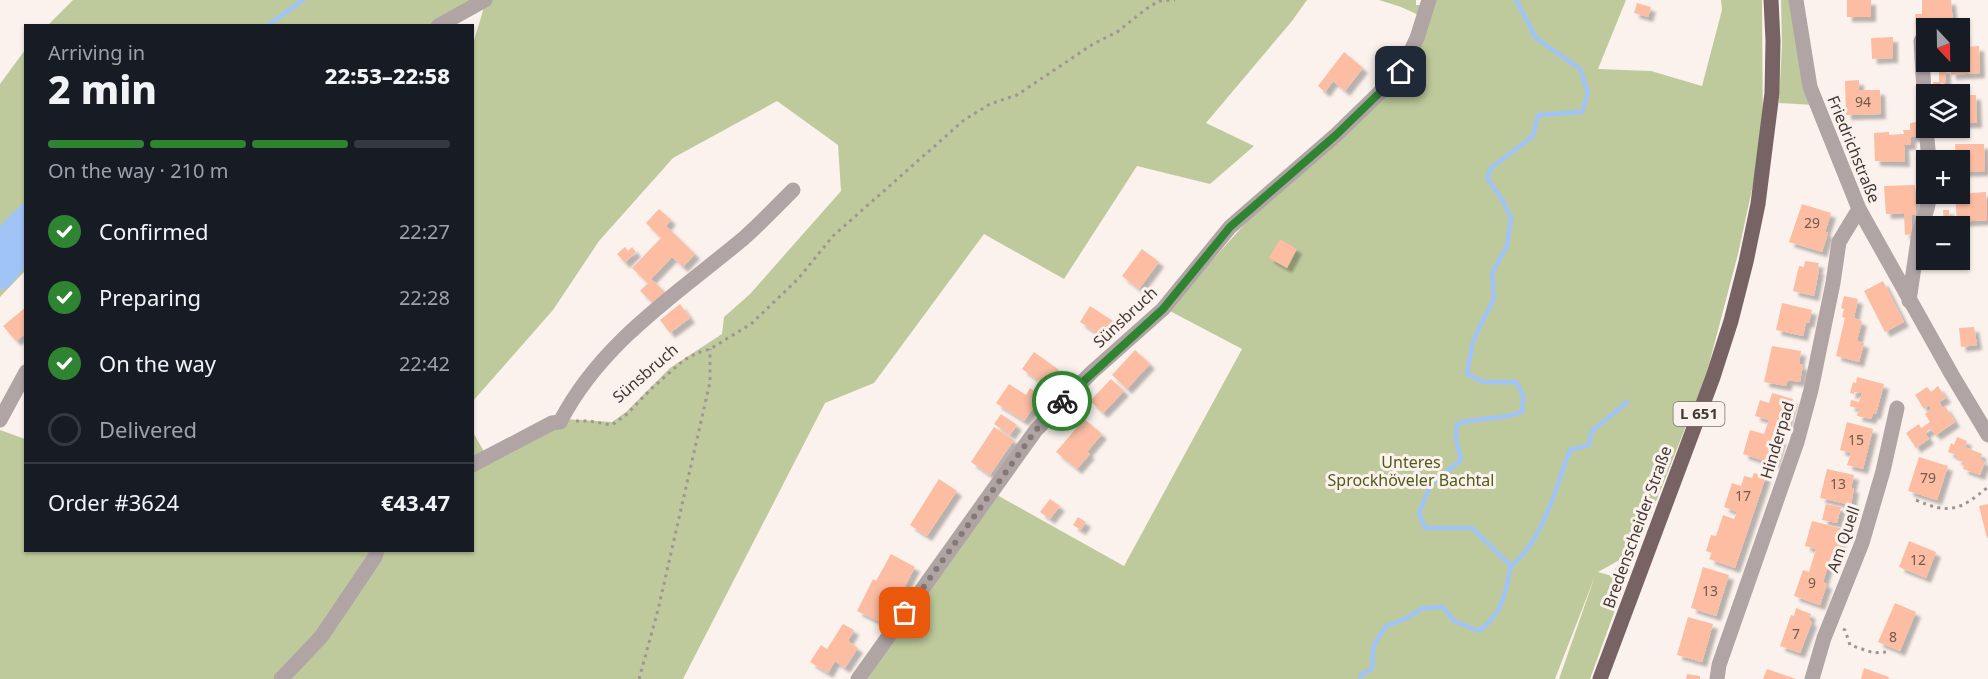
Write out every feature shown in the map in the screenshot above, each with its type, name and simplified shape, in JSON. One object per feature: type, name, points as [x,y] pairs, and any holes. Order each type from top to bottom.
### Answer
[{"type":"main road","name":"Bredenscheider Straße","points":[[1600,679],[1713,377],[1744,272],[1758,204],[1772,93],[1771,0]]},
{"type":"street","points":[[442,24],[485,0]]},
{"type":"street","name":"Sünsbruch","points":[[858,679],[1036,430],[1091,373],[1163,309],[1230,227],[1336,135],[1401,72],[1417,38],[1429,0]]},
{"type":"street","name":"Friedrichstraße","points":[[1796,0],[1810,87],[1859,209],[1909,301],[1988,435]]},
{"type":"street","points":[[474,464],[552,423],[560,422],[602,359],[650,314],[746,236],[793,190]]},
{"type":"street","points":[[1909,301],[1919,233],[1928,204]]},
{"type":"street","name":"Hinderpad","points":[[1717,679],[1719,665],[1797,442],[1815,369],[1839,242],[1859,209]]},
{"type":"street","points":[[0,420],[24,376]]},
{"type":"street","name":"Am Quell","points":[[1812,679],[1862,543],[1883,471],[1897,408]]},
{"type":"street","points":[[281,679],[321,637],[376,552]]},
{"type":"path","name":"Sünsbruch","points":[[560,422],[589,421],[612,425],[627,414],[684,360],[710,349],[751,324],[798,279],[833,236],[964,120],[990,104],[1017,95],[1093,44],[1117,32],[1146,9],[1159,2],[1175,0]]},
{"type":"path","points":[[639,679],[658,610],[710,382],[710,349]]},
{"type":"path","points":[[1916,500],[1941,509],[1954,510],[1968,504],[1988,487]]},
{"type":"path","points":[[1830,625],[1845,630],[1850,645],[1874,653],[1886,652]]},
{"type":"green space","points":[[73,0],[481,0],[437,24],[49,24]]},
{"type":"green space","points":[[492,0],[1307,0],[1206,123],[1254,146],[1210,184],[1137,166],[1064,279],[984,234],[874,383],[825,403],[683,679],[286,679],[321,629],[273,679],[0,679],[0,430],[24,439],[24,552],[474,552],[474,434],[487,457],[564,419],[612,422],[626,412],[670,368],[722,334],[724,317],[750,294],[841,191],[838,145],[777,101],[673,158],[599,241],[553,310],[474,400],[474,40],[485,4]]},
{"type":"green space","points":[[1379,0],[1416,0],[1416,5],[1424,5],[1423,17],[1401,7]]},
{"type":"green space","name":"Unteres Sprockhöveler Bachtal","points":[[1436,0],[1626,0],[1598,69],[1651,71],[1702,86],[1722,10],[1721,0],[1762,0],[1763,139],[1738,254],[1706,376],[1638,547],[1634,552],[1598,572],[1626,580],[1590,679],[1559,679],[1595,576],[1555,679],[860,679],[997,495],[1124,566],[1242,349],[1168,310],[1266,200],[1406,72]]},
{"type":"green space","points":[[1781,0],[1791,0],[1814,105],[1779,103],[1782,45]]},
{"type":"green space","points":[[24,51],[24,272],[0,297],[0,84]]},
{"type":"water","points":[[24,202],[24,269],[8,288],[0,290],[0,226]]},
{"type":"building","points":[[1847,0],[1871,0],[1871,17],[1847,17]]},
{"type":"building","points":[[1922,0],[1951,0],[1952,18],[1916,18],[1916,29],[1915,14],[1922,14]]},
{"type":"building","points":[[1637,3],[1651,7],[1648,17],[1634,13]]},
{"type":"building","points":[[1893,37],[1893,58],[1872,59],[1871,38]]},
{"type":"building","points":[[1979,46],[1980,73],[1951,75],[1951,72],[1970,72],[1970,47]]},
{"type":"building","points":[[1344,52],[1363,68],[1345,91],[1333,81],[1325,92],[1318,86]]},
{"type":"building","points":[[1939,72],[1946,72],[1946,83],[1933,84],[1933,82],[1939,82]]},
{"type":"building","points":[[1859,80],[1859,90],[1880,90],[1881,114],[1846,115],[1845,81]]},
{"type":"building","points":[[1970,95],[1976,95],[1977,123],[1970,123]]},
{"type":"building","points":[[1916,122],[1916,137],[1911,137],[1911,145],[1904,145],[1905,162],[1875,161],[1874,133],[1904,134],[1903,130],[1910,130],[1910,123]]},
{"type":"building","points":[[1955,144],[1984,144],[1985,171],[1970,172],[1970,150],[1955,150]]},
{"type":"building","points":[[1915,185],[1916,215],[1911,215],[1912,234],[1905,235],[1904,213],[1886,214],[1884,186]]},
{"type":"building","points":[[1986,192],[1987,220],[1970,221],[1970,216],[1957,216],[1956,204],[1970,204],[1970,193]]},
{"type":"building","points":[[1802,204],[1831,213],[1822,252],[1789,242]]},
{"type":"building","points":[[659,209],[671,220],[666,226],[695,254],[683,267],[672,257],[651,279],[665,292],[654,304],[640,291],[648,283],[632,268],[661,238],[646,223]]},
{"type":"building","points":[[1943,210],[1949,210],[1949,216],[1943,216]]},
{"type":"building","points":[[1280,239],[1297,249],[1287,268],[1269,258]]},
{"type":"building","points":[[625,247],[628,251],[632,247],[636,252],[625,263],[617,254]]},
{"type":"building","points":[[1142,249],[1159,262],[1139,289],[1122,276]]},
{"type":"building","points":[[1805,261],[1819,263],[1814,296],[1793,291],[1799,266],[1804,267]]},
{"type":"building","points":[[1883,281],[1904,322],[1885,332],[1864,291]]},
{"type":"building","points":[[1844,296],[1858,299],[1854,318],[1862,321],[1857,341],[1864,343],[1859,362],[1836,356],[1845,318],[1842,317],[1844,309],[1841,308]]},
{"type":"building","points":[[1782,303],[1812,310],[1803,336],[1776,330]]},
{"type":"building","points":[[680,304],[690,318],[670,333],[660,320]]},
{"type":"building","points":[[1090,306],[1113,321],[1103,337],[1080,322]]},
{"type":"building","points":[[24,309],[24,335],[16,341],[3,326]]},
{"type":"building","points":[[1974,327],[1977,345],[1961,347],[1959,328]]},
{"type":"building","points":[[1772,346],[1801,351],[1799,364],[1803,365],[1800,382],[1788,380],[1786,386],[1764,382]]},
{"type":"building","points":[[1135,350],[1150,364],[1127,389],[1112,375]]},
{"type":"building","points":[[1034,352],[1059,370],[1047,387],[1022,369]]},
{"type":"building","points":[[1857,377],[1884,384],[1876,414],[1873,414],[1871,419],[1857,416],[1859,409],[1850,406],[1851,400],[1859,402],[1862,393],[1850,393]]},
{"type":"building","points":[[1111,379],[1124,391],[1103,413],[1090,401]]},
{"type":"building","points":[[1009,384],[1026,395],[1030,388],[1037,393],[1033,400],[1037,402],[1024,421],[996,403]]},
{"type":"building","points":[[1938,386],[1946,398],[1939,402],[1943,408],[1945,406],[1955,422],[1936,435],[1930,429],[1925,433],[1929,439],[1916,448],[1906,433],[1919,424],[1921,428],[1930,422],[1925,414],[1931,409],[1929,405],[1924,409],[1915,395],[1927,387],[1931,392]]},
{"type":"building","points":[[1772,393],[1793,399],[1786,425],[1782,424],[1778,438],[1781,439],[1774,464],[1743,454],[1750,430],[1764,434],[1769,420],[1755,416],[1760,400],[1769,403]]},
{"type":"building","points":[[1001,414],[1017,425],[1010,435],[994,424]]},
{"type":"building","points":[[1084,419],[1102,434],[1087,452],[1090,454],[1077,469],[1056,452]]},
{"type":"building","points":[[1847,422],[1873,429],[1863,469],[1847,465],[1851,453],[1840,450]]},
{"type":"building","points":[[994,427],[1014,440],[990,475],[971,462]]},
{"type":"building","points":[[1957,437],[1967,441],[1965,447],[1982,454],[1980,459],[1985,462],[1980,475],[1963,469],[1965,462],[1956,460],[1958,456],[1948,452],[1951,443],[1954,445]]},
{"type":"building","points":[[1919,457],[1948,466],[1937,500],[1908,491]]},
{"type":"building","points":[[1827,469],[1854,475],[1851,505],[1820,498]]},
{"type":"building","points":[[1754,473],[1766,476],[1735,568],[1709,559],[1712,553],[1706,551],[1711,535],[1716,536],[1723,515],[1734,519],[1737,512],[1724,507],[1732,483],[1741,486],[1744,476],[1752,478]]},
{"type":"building","points":[[939,479],[957,491],[927,536],[910,525]]},
{"type":"building","points":[[1050,499],[1060,506],[1050,519],[1040,512]]},
{"type":"building","points":[[1826,504],[1841,507],[1837,523],[1822,520]]},
{"type":"building","points":[[1988,504],[1988,538],[1987,538],[1979,506]]},
{"type":"building","points":[[1078,517],[1086,522],[1081,530],[1073,525]]},
{"type":"building","points":[[1812,521],[1844,529],[1837,554],[1832,553],[1823,582],[1827,584],[1820,605],[1794,596],[1803,570],[1809,572],[1816,549],[1805,546]]},
{"type":"building","points":[[1909,541],[1936,552],[1926,578],[1899,567]]},
{"type":"building","points":[[891,554],[915,567],[901,594],[894,590],[878,621],[857,611],[873,579],[876,581]]},
{"type":"building","points":[[1703,567],[1729,575],[1716,616],[1691,608]]},
{"type":"building","points":[[1895,603],[1916,612],[1900,651],[1878,642]]},
{"type":"building","points":[[1796,608],[1811,614],[1809,620],[1812,622],[1800,653],[1780,646],[1791,615],[1794,616]]},
{"type":"building","points":[[1688,617],[1713,624],[1702,662],[1677,655]]},
{"type":"building","points":[[843,624],[854,630],[848,641],[858,648],[845,668],[835,661],[828,673],[810,662],[821,645],[827,649]]},
{"type":"building","points":[[1864,668],[1889,677],[1888,679],[1861,679]]},
{"type":"building","points":[[1767,669],[1796,679],[1763,679]]},
{"type":"building","points":[[1687,674],[1700,676],[1700,679],[1686,679]]},
{"type":"waterway","points":[[270,24],[303,0]]},
{"type":"waterway","points":[[1360,679],[1362,674],[1372,669],[1374,645],[1386,626],[1407,618],[1423,608],[1443,607],[1454,621],[1479,631],[1498,610],[1507,585],[1511,566],[1472,528],[1425,528],[1419,513],[1431,484],[1461,460],[1456,438],[1457,424],[1505,417],[1522,412],[1523,395],[1516,382],[1484,382],[1467,374],[1473,341],[1494,298],[1492,273],[1507,246],[1511,218],[1503,201],[1487,178],[1491,168],[1533,136],[1538,115],[1582,112],[1588,93],[1580,69],[1536,38],[1516,0]]},
{"type":"waterway","points":[[1511,566],[1532,543],[1540,528],[1570,450],[1589,445],[1591,432],[1627,402]]},
{"type":"way so far","points":[[905,613],[1036,430],[1062,401]]},
{"type":"route","points":[[1062,401],[1163,309],[1219,238],[1241,216],[1264,199],[1336,135],[1401,72]]}]
